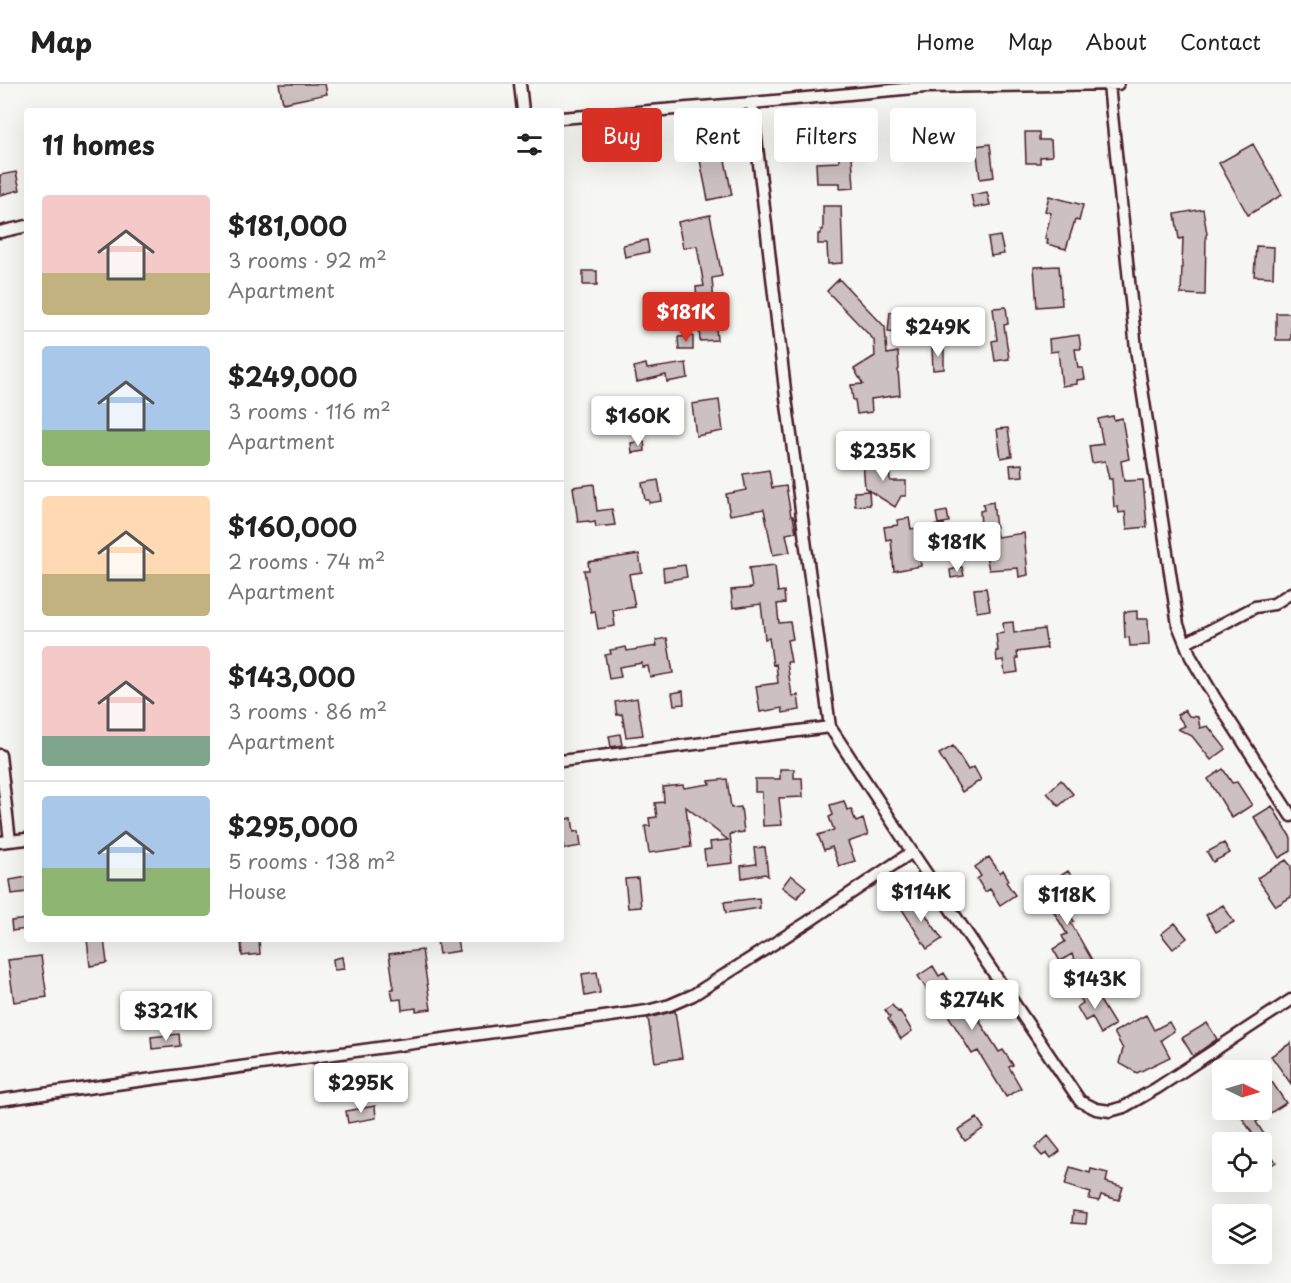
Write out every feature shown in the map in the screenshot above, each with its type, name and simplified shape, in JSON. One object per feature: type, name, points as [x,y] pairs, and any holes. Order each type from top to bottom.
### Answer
[{"type":"street","points":[[520,84],[523,108]]},
{"type":"street","points":[[564,118],[925,86],[1118,84]]},
{"type":"street","points":[[1109,85],[1136,349],[1178,625],[1191,657],[1215,698],[1291,816]]},
{"type":"street","points":[[752,103],[785,390],[830,727],[1080,1101],[1096,1109],[1110,1111],[1124,1107],[1157,1088],[1291,1000]]},
{"type":"street","points":[[0,232],[24,227]]},
{"type":"street","points":[[1186,643],[1255,607],[1274,604],[1291,593]]},
{"type":"street","points":[[564,761],[830,727]]},
{"type":"street","points":[[0,755],[5,842],[24,839]]},
{"type":"street","points":[[0,1100],[647,1011],[670,1005],[693,995],[745,963],[912,852]]},
{"type":"building","points":[[279,84],[325,84],[327,94],[283,103]]},
{"type":"building","points":[[1025,132],[1039,132],[1039,140],[1051,140],[1052,156],[1040,157],[1040,163],[1026,163]]},
{"type":"building","points":[[990,144],[994,177],[980,179],[976,146]]},
{"type":"building","points":[[1253,144],[1282,195],[1248,215],[1219,163]]},
{"type":"building","points":[[700,162],[725,162],[732,195],[708,200]]},
{"type":"building","points":[[852,162],[854,188],[840,189],[840,183],[817,183],[816,163]]},
{"type":"building","points":[[16,172],[20,190],[0,195],[0,175]]},
{"type":"building","points":[[987,192],[990,205],[974,208],[971,195]]},
{"type":"building","points":[[1049,196],[1083,205],[1079,221],[1075,220],[1066,249],[1047,244],[1048,239],[1045,238],[1051,213],[1045,211]]},
{"type":"building","points":[[823,206],[841,206],[843,263],[828,264],[827,244],[818,244],[818,234],[821,234],[823,230]]},
{"type":"building","points":[[1203,209],[1207,234],[1205,295],[1181,294],[1183,238],[1179,239],[1175,214]]},
{"type":"building","points":[[710,215],[722,276],[712,278],[717,340],[700,341],[696,287],[704,286],[697,246],[683,248],[678,222]]},
{"type":"building","points":[[1000,236],[1004,254],[991,256],[988,238]]},
{"type":"building","points":[[647,240],[649,252],[625,257],[623,245]]},
{"type":"building","points":[[1256,246],[1274,247],[1273,277],[1254,276]]},
{"type":"building","points":[[1059,266],[1062,305],[1037,307],[1034,267]]},
{"type":"building","points":[[583,271],[597,271],[597,285],[583,285]]},
{"type":"building","points":[[839,279],[885,327],[887,354],[898,352],[900,395],[871,399],[872,412],[857,414],[851,385],[863,384],[854,369],[875,356],[874,340],[827,291]]},
{"type":"building","points":[[1006,307],[1008,324],[1004,325],[1009,359],[995,361],[992,341],[997,340],[993,308]]},
{"type":"building","points":[[890,312],[903,314],[900,334],[888,332]]},
{"type":"building","points":[[1276,313],[1291,313],[1291,340],[1276,340]]},
{"type":"building","points":[[1079,335],[1081,349],[1075,349],[1078,368],[1083,368],[1085,379],[1077,380],[1077,384],[1062,386],[1058,351],[1050,352],[1049,339]]},
{"type":"building","points":[[693,336],[693,350],[679,350],[678,337]]},
{"type":"building","points":[[944,347],[944,369],[933,370],[932,348]]},
{"type":"building","points":[[686,363],[688,378],[667,382],[666,375],[637,382],[634,367],[646,364],[647,369]]},
{"type":"building","points":[[719,400],[723,431],[696,436],[692,404]]},
{"type":"building","points":[[1113,416],[1114,420],[1122,418],[1129,459],[1121,461],[1124,481],[1143,480],[1147,527],[1127,529],[1125,512],[1119,513],[1118,507],[1114,507],[1112,479],[1109,479],[1105,461],[1092,463],[1089,446],[1103,444],[1098,419]]},
{"type":"building","points":[[1008,428],[1012,456],[1001,458],[997,429]]},
{"type":"building","points":[[644,441],[645,451],[632,453],[631,443]]},
{"type":"building","points":[[889,460],[890,481],[906,481],[906,496],[901,496],[895,507],[865,488],[863,462]]},
{"type":"building","points":[[1022,464],[1023,476],[1011,477],[1010,465]]},
{"type":"building","points":[[769,470],[772,488],[786,486],[796,532],[786,534],[790,552],[773,555],[764,509],[730,515],[726,494],[746,490],[743,474]]},
{"type":"building","points":[[658,480],[662,501],[649,503],[649,500],[645,500],[642,483]]},
{"type":"building","points":[[594,484],[597,511],[612,509],[615,525],[596,527],[595,522],[578,522],[573,487]]},
{"type":"building","points":[[869,491],[870,505],[855,506],[854,492]]},
{"type":"building","points":[[993,502],[997,537],[1024,533],[1028,575],[1019,577],[1018,568],[989,570],[986,555],[983,555],[980,511],[984,510],[983,504]]},
{"type":"building","points":[[947,511],[949,522],[938,524],[936,513]]},
{"type":"building","points":[[909,518],[911,529],[944,524],[947,546],[919,551],[921,566],[894,571],[891,539],[886,540],[884,527],[898,525],[897,520]]},
{"type":"building","points":[[639,554],[642,572],[629,574],[635,607],[613,610],[615,626],[598,629],[595,611],[591,612],[584,570],[589,570],[588,562]]},
{"type":"building","points":[[685,565],[687,577],[664,581],[663,568]]},
{"type":"building","points":[[775,565],[778,592],[784,591],[785,603],[777,604],[779,623],[790,622],[793,639],[787,640],[791,662],[787,662],[792,696],[798,695],[800,710],[783,713],[782,708],[760,712],[756,686],[778,683],[769,638],[765,639],[761,604],[733,608],[731,590],[752,588],[749,568]]},
{"type":"building","points":[[962,567],[964,576],[951,578],[950,570]]},
{"type":"building","points":[[986,588],[990,610],[977,612],[974,589]]},
{"type":"building","points":[[1137,611],[1137,619],[1148,619],[1149,645],[1130,646],[1129,637],[1125,638],[1124,612]]},
{"type":"building","points":[[1013,622],[1014,633],[1044,629],[1047,648],[1017,652],[1018,672],[1005,674],[1003,660],[997,661],[996,634],[1004,633],[1003,623]]},
{"type":"building","points":[[667,638],[673,673],[650,677],[648,666],[642,667],[642,663],[619,667],[621,677],[609,679],[605,655],[611,654],[610,650],[626,647],[627,651],[657,646],[656,640]]},
{"type":"building","points":[[683,691],[684,704],[674,705],[672,693]]},
{"type":"building","points":[[637,698],[643,735],[626,737],[622,714],[617,715],[615,702]]},
{"type":"building","points":[[1185,710],[1189,716],[1198,717],[1200,728],[1208,726],[1226,749],[1211,760],[1192,736],[1178,729],[1185,726],[1177,715]]},
{"type":"building","points":[[620,734],[622,745],[611,747],[609,736]]},
{"type":"building","points":[[953,746],[968,770],[974,767],[981,780],[962,792],[939,754]]},
{"type":"building","points":[[780,769],[794,769],[794,778],[802,778],[803,797],[779,798],[782,825],[763,826],[762,792],[755,792],[755,779],[780,779]]},
{"type":"building","points":[[1223,769],[1232,783],[1237,782],[1252,805],[1232,818],[1208,779]]},
{"type":"building","points":[[727,779],[731,808],[741,807],[744,832],[730,834],[733,863],[706,866],[704,850],[711,849],[710,842],[728,840],[686,807],[691,847],[649,853],[645,826],[650,826],[649,818],[657,817],[655,803],[664,802],[663,787],[683,785],[684,788]]},
{"type":"building","points":[[1061,780],[1073,794],[1059,806],[1047,793]]},
{"type":"building","points":[[844,801],[847,810],[851,809],[856,822],[863,819],[868,835],[848,842],[855,861],[839,866],[832,847],[824,850],[818,835],[834,830],[829,817],[833,815],[830,805]]},
{"type":"building","points":[[1272,806],[1291,838],[1291,851],[1279,858],[1254,817]]},
{"type":"building","points":[[572,818],[574,832],[579,831],[581,846],[564,849],[564,819]]},
{"type":"building","points":[[1224,843],[1230,853],[1213,862],[1207,852]]},
{"type":"building","points":[[765,847],[768,876],[765,874],[742,878],[741,866],[756,864],[754,848]]},
{"type":"building","points":[[989,857],[1000,873],[1003,870],[1009,880],[1006,882],[1015,895],[1000,905],[990,889],[985,892],[977,879],[981,876],[975,867]]},
{"type":"building","points":[[1286,860],[1291,866],[1291,897],[1276,906],[1257,878]]},
{"type":"building","points":[[1068,871],[1075,881],[1057,893],[1074,921],[1071,923],[1097,969],[1084,976],[1072,954],[1060,961],[1053,949],[1065,942],[1062,936],[1067,934],[1040,889]]},
{"type":"building","points":[[791,875],[806,887],[797,898],[782,887]]},
{"type":"building","points":[[24,878],[24,892],[12,894],[10,880]]},
{"type":"building","points":[[638,878],[641,907],[628,908],[625,879]]},
{"type":"building","points":[[914,897],[942,939],[927,949],[900,906]]},
{"type":"building","points":[[759,898],[760,908],[726,913],[724,902]]},
{"type":"building","points":[[1223,905],[1234,922],[1216,932],[1206,915]]},
{"type":"building","points":[[24,919],[24,929],[12,931],[11,921]]},
{"type":"building","points":[[1175,923],[1187,938],[1173,949],[1161,934]]},
{"type":"building","points":[[87,942],[104,942],[107,963],[90,966]]},
{"type":"building","points":[[241,942],[259,942],[260,954],[242,956]]},
{"type":"building","points":[[437,942],[458,942],[459,951],[439,954]]},
{"type":"building","points":[[422,950],[431,1009],[402,1010],[401,999],[393,1000],[391,989],[394,989],[389,954]]},
{"type":"building","points":[[41,956],[47,997],[14,1002],[8,960]]},
{"type":"building","points":[[342,957],[344,969],[334,970],[333,959]]},
{"type":"building","points":[[933,966],[939,976],[944,973],[952,986],[947,989],[963,1015],[974,1009],[999,1052],[1003,1050],[1013,1065],[1009,1067],[1021,1088],[1006,1097],[978,1051],[972,1054],[940,1002],[936,1004],[918,976]]},
{"type":"building","points":[[597,972],[600,993],[585,996],[582,974]]},
{"type":"building","points":[[1091,986],[1115,1025],[1101,1034],[1092,1017],[1085,1021],[1077,1007],[1083,1003],[1078,994]]},
{"type":"building","points":[[892,1005],[898,1012],[900,1011],[912,1031],[901,1039],[885,1010]]},
{"type":"building","points":[[675,1011],[682,1058],[655,1062],[648,1018]]},
{"type":"building","points":[[1146,1015],[1154,1030],[1169,1022],[1174,1031],[1161,1040],[1170,1057],[1137,1073],[1119,1063],[1123,1049],[1114,1032]]},
{"type":"building","points":[[1207,1023],[1217,1039],[1193,1056],[1182,1038]]},
{"type":"building","points":[[179,1034],[180,1046],[152,1049],[151,1037]]},
{"type":"building","points":[[1291,1043],[1291,1084],[1271,1056]]},
{"type":"building","points":[[1272,1082],[1286,1103],[1272,1112]]},
{"type":"building","points":[[375,1106],[376,1118],[348,1123],[346,1111]]},
{"type":"building","points":[[977,1118],[984,1128],[965,1141],[958,1130]]},
{"type":"building","points":[[1244,1120],[1259,1120],[1256,1122],[1262,1132],[1251,1132]]},
{"type":"building","points":[[1048,1136],[1060,1151],[1051,1158],[1047,1153],[1042,1156],[1035,1148]]},
{"type":"building","points":[[1070,1167],[1090,1173],[1091,1169],[1108,1173],[1106,1182],[1123,1187],[1119,1200],[1101,1195],[1099,1201],[1089,1199],[1091,1193],[1065,1185]]},
{"type":"building","points":[[1073,1211],[1087,1213],[1086,1224],[1072,1223]]}]
